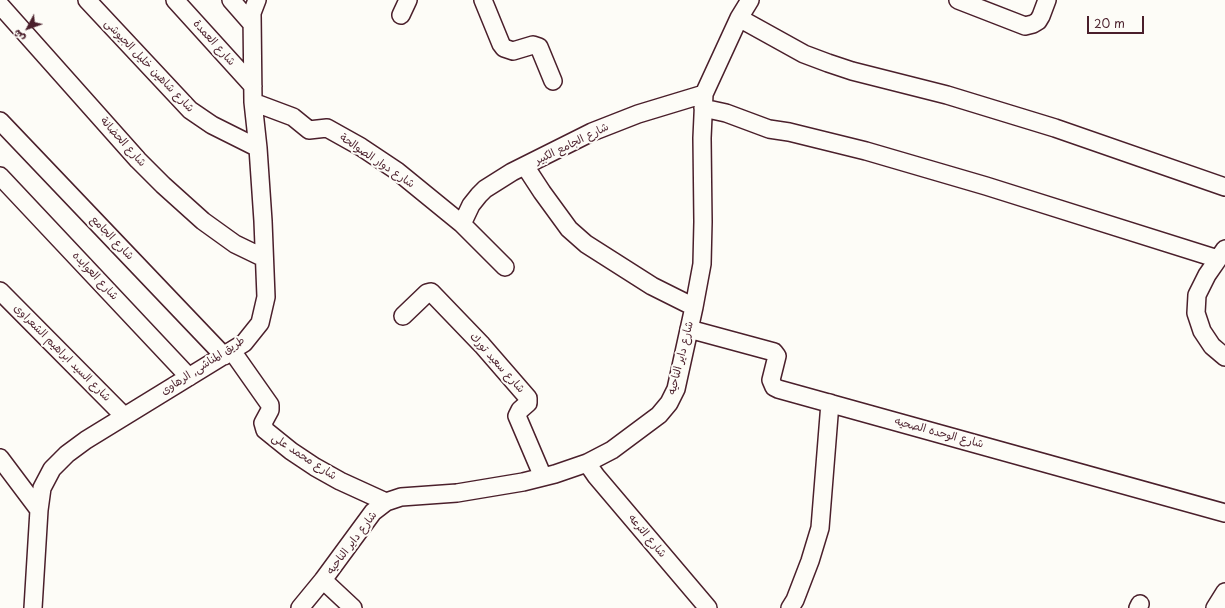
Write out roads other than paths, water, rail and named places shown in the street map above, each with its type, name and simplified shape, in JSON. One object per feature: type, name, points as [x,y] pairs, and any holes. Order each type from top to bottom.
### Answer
[{"type":"street","name":"شارع شاهين خليل الجيوشى","points":[[87,0],[190,110],[212,125],[258,148]]},
{"type":"street","name":"شارع العمدة","points":[[175,0],[253,94]]},
{"type":"street","points":[[231,0],[252,24]]},
{"type":"street","name":"طريق المناشى, الرهاوى","points":[[33,608],[39,510],[42,488],[52,469],[86,440],[244,343],[260,323],[266,297],[264,220],[253,94],[252,13],[257,0]]},
{"type":"street","points":[[400,15],[408,0]]},
{"type":"street","points":[[483,0],[504,48],[513,51],[532,45],[539,47],[553,81]]},
{"type":"street","name":"شارع داير الناحيه","points":[[300,608],[323,580],[373,512],[386,502],[401,497],[490,489],[543,477],[587,463],[612,450],[659,415],[669,403],[676,389],[702,264],[703,101],[739,18],[750,0]]},
{"type":"street","points":[[958,0],[1025,26],[1038,21],[1047,0]]},
{"type":"street","name":"شارع الحضانة","points":[[0,4],[128,150],[162,185],[203,221],[235,244],[264,258]]},
{"type":"street","points":[[739,18],[804,54],[822,61],[852,71],[947,95],[1055,128],[1225,187]]},
{"type":"street","name":"شارع دوار الصوالحة","points":[[253,94],[293,117],[309,130],[327,128],[361,147],[397,171],[462,224],[505,267]]},
{"type":"street","points":[[703,101],[726,113],[769,129],[789,132],[866,151],[1222,254],[1207,275],[1197,295],[1196,313],[1202,331],[1212,346],[1225,357]]},
{"type":"street","name":"شارع الجامع الكبير","points":[[462,224],[471,205],[485,189],[506,175],[598,130],[638,114],[703,101]]},
{"type":"street","name":"شارع الجامع","points":[[0,121],[228,353]]},
{"type":"street","points":[[525,166],[569,229],[586,244],[652,286],[694,308]]},
{"type":"street","name":"شارع العوايده","points":[[0,176],[189,377]]},
{"type":"street","name":"شارع السيد ابراهيم الشعراوى","points":[[0,291],[124,416]]},
{"type":"street","name":"شارع سعيد تورك","points":[[403,316],[426,293],[431,292],[508,374],[528,398],[528,403],[520,410],[518,416],[543,477]]},
{"type":"street","name":"شارع الوحده الصحيه","points":[[689,329],[773,351],[777,356],[771,380],[774,387],[778,389],[1225,512]]},
{"type":"street","name":"شارع محمد على","points":[[228,353],[270,405],[269,412],[263,423],[264,430],[315,467],[346,484],[386,502]]},
{"type":"street","points":[[790,608],[795,600],[810,561],[820,528],[830,403]]},
{"type":"street","points":[[0,458],[39,510]]},
{"type":"street","name":"شارع الترعه","points":[[587,463],[596,476],[708,608]]},
{"type":"street","points":[[323,580],[353,608]]},
{"type":"street","points":[[1215,608],[1225,592]]}]
